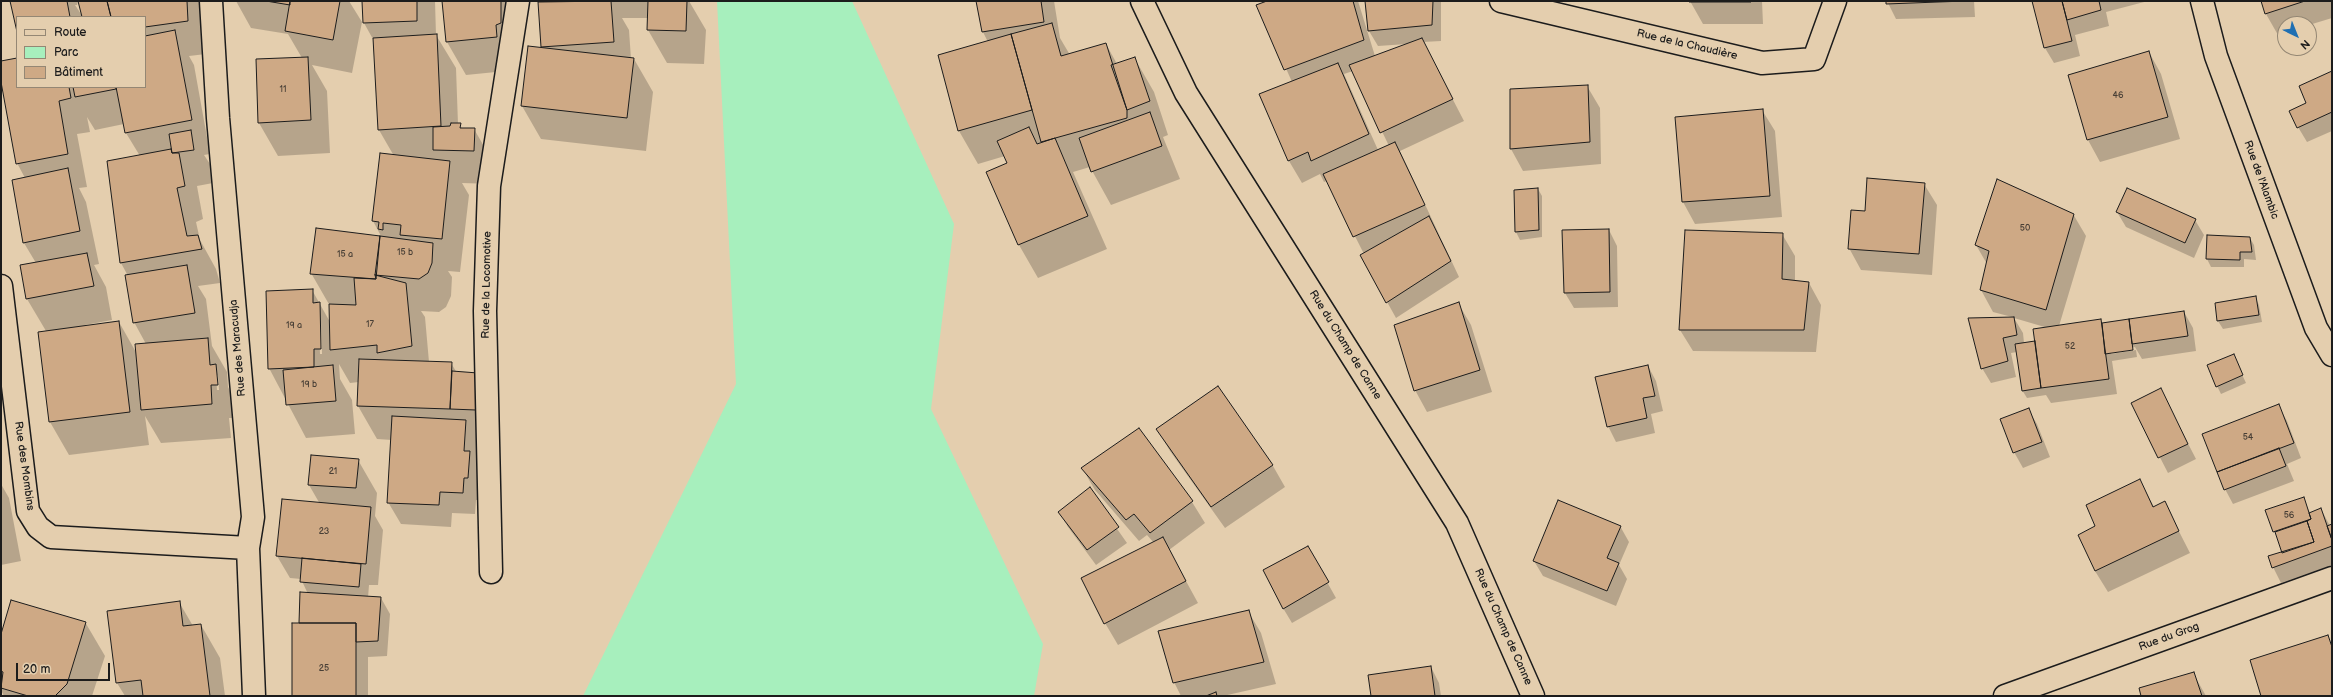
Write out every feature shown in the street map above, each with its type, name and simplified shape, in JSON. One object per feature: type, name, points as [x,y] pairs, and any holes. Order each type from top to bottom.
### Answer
[{"type":"street","name":"Rue des Maracudja","points":[[211,1],[218,118],[253,516],[248,548],[254,696]]},
{"type":"street","name":"Rue de la Locomotive","points":[[491,572],[485,310],[489,186],[518,1]]},
{"type":"street","name":"Rue du Champ de Canne","points":[[1142,1],[1186,93],[1457,523],[1533,696]]},
{"type":"street","name":"Rue de la Chaudière","points":[[1501,1],[1762,63],[1814,59],[1835,1]]},
{"type":"street","name":"Rue de l'Alambic","points":[[2202,1],[2216,56],[2316,328],[2332,355]]},
{"type":"street","name":"Rue des Mombins","points":[[2,298],[28,511],[38,527],[51,536],[248,548]]},
{"type":"street","name":"Rue du Grog","points":[[2005,696],[2332,578]]},
{"type":"green space","points":[[717,1],[852,1],[954,224],[931,409],[1043,644],[1034,696],[583,696],[736,384]]},
{"type":"building","points":[[10,1],[67,1],[70,16],[16,16],[16,28]]},
{"type":"building","points":[[78,1],[107,1],[111,16],[82,16]]},
{"type":"building","points":[[107,1],[187,1],[188,21],[146,27],[146,16],[111,16]]},
{"type":"building","points":[[266,1],[290,1],[290,5]]},
{"type":"building","points":[[290,1],[340,1],[333,40],[285,31]]},
{"type":"building","points":[[362,1],[417,1],[417,21],[363,23]]},
{"type":"building","points":[[442,1],[501,1],[501,23],[496,25],[497,37],[446,42]]},
{"type":"building","points":[[611,1],[614,42],[541,47],[538,2]]},
{"type":"building","points":[[648,1],[687,1],[686,31],[647,30]]},
{"type":"building","points":[[976,1],[1041,1],[1044,22],[982,32]]},
{"type":"building","points":[[1267,1],[1353,1],[1364,40],[1284,70],[1256,5]]},
{"type":"building","points":[[1365,1],[1433,1],[1432,25],[1368,31]]},
{"type":"building","points":[[1751,1],[1751,2],[1689,2]]},
{"type":"building","points":[[1886,1],[1938,1],[1938,2],[1886,4]]},
{"type":"building","points":[[1938,1],[1966,1],[1938,2]]},
{"type":"building","points":[[2032,1],[2062,1],[2072,41],[2044,48]]},
{"type":"building","points":[[2062,1],[2099,1],[2101,10],[2067,20]]},
{"type":"building","points":[[2261,1],[2305,1],[2265,14]]},
{"type":"building","points":[[1052,23],[1061,56],[1106,43],[1127,110],[1127,118],[1041,142],[1011,34]]},
{"type":"building","points":[[175,30],[192,120],[125,133],[116,88],[146,88],[146,36]]},
{"type":"building","points":[[437,34],[441,126],[378,130],[373,38]]},
{"type":"building","points":[[1011,34],[1032,110],[958,131],[938,55]]},
{"type":"building","points":[[1422,38],[1453,99],[1380,133],[1349,65]]},
{"type":"building","points":[[528,46],[634,58],[627,118],[521,106]]},
{"type":"building","points":[[2149,51],[2168,117],[2087,140],[2068,75]]},
{"type":"building","points":[[308,57],[311,120],[258,123],[256,59]]},
{"type":"building","points":[[1135,57],[1150,101],[1127,110],[1111,65]]},
{"type":"building","points":[[16,58],[16,88],[69,88],[71,98],[59,101],[68,154],[16,164],[1,82],[1,61]]},
{"type":"building","points":[[1338,63],[1369,134],[1311,161],[1308,152],[1288,161],[1259,94]]},
{"type":"building","points":[[2332,71],[2332,112],[2297,128],[2289,111],[2306,103],[2299,86]]},
{"type":"building","points":[[1588,85],[1590,142],[1510,149],[1510,89]]},
{"type":"building","points":[[73,88],[116,88],[116,89],[75,97]]},
{"type":"building","points":[[1763,109],[1770,196],[1682,202],[1675,117]]},
{"type":"building","points":[[1150,112],[1162,146],[1091,172],[1079,138]]},
{"type":"building","points":[[451,123],[461,123],[460,128],[475,128],[474,151],[433,150],[433,127],[450,126]]},
{"type":"building","points":[[1029,127],[1037,144],[1055,138],[1088,216],[1018,245],[986,172],[1007,163],[997,141]]},
{"type":"building","points":[[191,130],[194,150],[172,153],[169,134]]},
{"type":"building","points":[[1395,142],[1425,205],[1353,237],[1323,174]]},
{"type":"building","points":[[171,149],[172,153],[179,153],[185,186],[177,188],[187,236],[198,235],[202,249],[120,263],[107,161]]},
{"type":"building","points":[[380,153],[450,161],[442,239],[400,235],[401,225],[383,223],[383,230],[378,229],[379,222],[372,221]]},
{"type":"building","points":[[68,168],[80,231],[23,243],[12,180]]},
{"type":"building","points":[[1867,178],[1925,183],[1919,254],[1848,249],[1851,210],[1865,211]]},
{"type":"building","points":[[1997,179],[2074,214],[2046,310],[1980,290],[1989,251],[1975,245]]},
{"type":"building","points":[[1538,188],[1539,230],[1515,232],[1514,190]]},
{"type":"building","points":[[2127,188],[2196,219],[2185,243],[2116,212]]},
{"type":"building","points":[[1429,216],[1451,261],[1386,303],[1360,255]]},
{"type":"building","points":[[316,228],[380,236],[376,279],[310,274]]},
{"type":"building","points":[[1609,229],[1610,292],[1564,293],[1562,230]]},
{"type":"building","points":[[1685,230],[1783,233],[1782,279],[1809,282],[1804,330],[1679,330]]},
{"type":"building","points":[[2207,235],[2250,237],[2252,252],[2240,252],[2240,260],[2206,259]]},
{"type":"building","points":[[380,236],[433,243],[432,263],[428,273],[419,279],[375,275]]},
{"type":"building","points":[[87,253],[94,286],[26,299],[20,265]]},
{"type":"building","points":[[187,265],[195,313],[133,323],[125,275]]},
{"type":"building","points":[[375,275],[406,283],[412,346],[377,353],[377,345],[330,350],[329,304],[356,305],[354,278],[376,279]]},
{"type":"building","points":[[313,289],[313,303],[320,302],[321,349],[314,349],[314,367],[268,369],[266,291]]},
{"type":"building","points":[[2256,296],[2259,315],[2217,321],[2215,303]]},
{"type":"building","points":[[1459,302],[1480,370],[1414,391],[1394,325]]},
{"type":"building","points":[[2184,311],[2188,336],[2132,344],[2129,319]]},
{"type":"building","points":[[2014,317],[2017,335],[2003,338],[2008,361],[1981,369],[1968,318]]},
{"type":"building","points":[[2101,319],[2109,379],[2041,388],[2033,329]]},
{"type":"building","points":[[2129,319],[2133,350],[2105,354],[2102,323]]},
{"type":"building","points":[[119,321],[130,412],[49,422],[38,332]]},
{"type":"building","points":[[208,338],[210,365],[216,364],[218,385],[211,385],[212,404],[141,410],[135,344]]},
{"type":"building","points":[[2035,341],[2041,388],[2022,391],[2015,344]]},
{"type":"building","points":[[2234,354],[2243,375],[2216,387],[2207,365]]},
{"type":"building","points":[[359,359],[452,362],[450,409],[357,406]]},
{"type":"building","points":[[333,365],[336,401],[286,405],[283,370]]},
{"type":"building","points":[[1648,365],[1655,396],[1643,398],[1647,418],[1607,427],[1595,377]]},
{"type":"building","points":[[452,371],[478,373],[476,410],[450,409]]},
{"type":"building","points":[[1218,386],[1273,465],[1211,507],[1156,429]]},
{"type":"building","points":[[2161,388],[2188,444],[2158,458],[2131,403]]},
{"type":"building","points":[[2279,404],[2294,443],[2217,472],[2202,434]]},
{"type":"building","points":[[2029,408],[2042,442],[2013,453],[2000,419]]},
{"type":"building","points":[[392,416],[466,420],[464,451],[470,451],[468,478],[464,478],[463,493],[440,492],[439,505],[387,503]]},
{"type":"building","points":[[1139,428],[1193,501],[1150,533],[1134,514],[1126,520],[1081,468]]},
{"type":"building","points":[[2279,448],[2286,466],[2224,490],[2217,472]]},
{"type":"building","points":[[311,455],[359,459],[356,488],[308,485]]},
{"type":"building","points":[[2140,479],[2153,507],[2165,501],[2179,531],[2095,571],[2078,535],[2095,526],[2086,505]]},
{"type":"building","points":[[1090,487],[1119,527],[1087,550],[1058,512]]},
{"type":"building","points":[[2304,497],[2311,519],[2273,532],[2265,510]]},
{"type":"building","points":[[282,499],[371,507],[366,564],[276,556]]},
{"type":"building","points":[[1558,500],[1621,526],[1607,558],[1619,563],[1607,591],[1533,561]]},
{"type":"building","points":[[2321,508],[2332,540],[2332,546],[2272,568],[2268,556],[2314,542],[2307,521],[2311,519],[2309,513]]},
{"type":"building","points":[[2307,521],[2314,542],[2282,553],[2275,532]]},
{"type":"building","points":[[2332,524],[2332,540],[2327,526]]},
{"type":"building","points":[[1163,537],[1186,581],[1104,624],[1081,578]]},
{"type":"building","points":[[1308,546],[1329,582],[1283,609],[1263,570]]},
{"type":"building","points":[[302,558],[361,564],[359,587],[300,582]]},
{"type":"building","points":[[300,592],[381,597],[378,641],[356,642],[356,623],[299,623]]},
{"type":"building","points":[[11,600],[86,622],[67,684],[55,696],[28,696],[1,688],[3,672],[1,671],[1,634]]},
{"type":"building","points":[[180,601],[183,626],[201,624],[210,696],[143,696],[141,680],[116,683],[107,611]]},
{"type":"building","points":[[1249,610],[1264,662],[1173,683],[1158,631]]},
{"type":"building","points":[[292,623],[356,623],[356,696],[292,696]]},
{"type":"building","points":[[2328,635],[2332,647],[2332,696],[2261,696],[2250,660]]},
{"type":"building","points":[[1431,666],[1435,696],[1371,696],[1368,675]]},
{"type":"building","points":[[2194,672],[2202,696],[2141,696],[2139,688]]},
{"type":"building","points":[[1216,692],[1217,696],[1206,696]]}]
